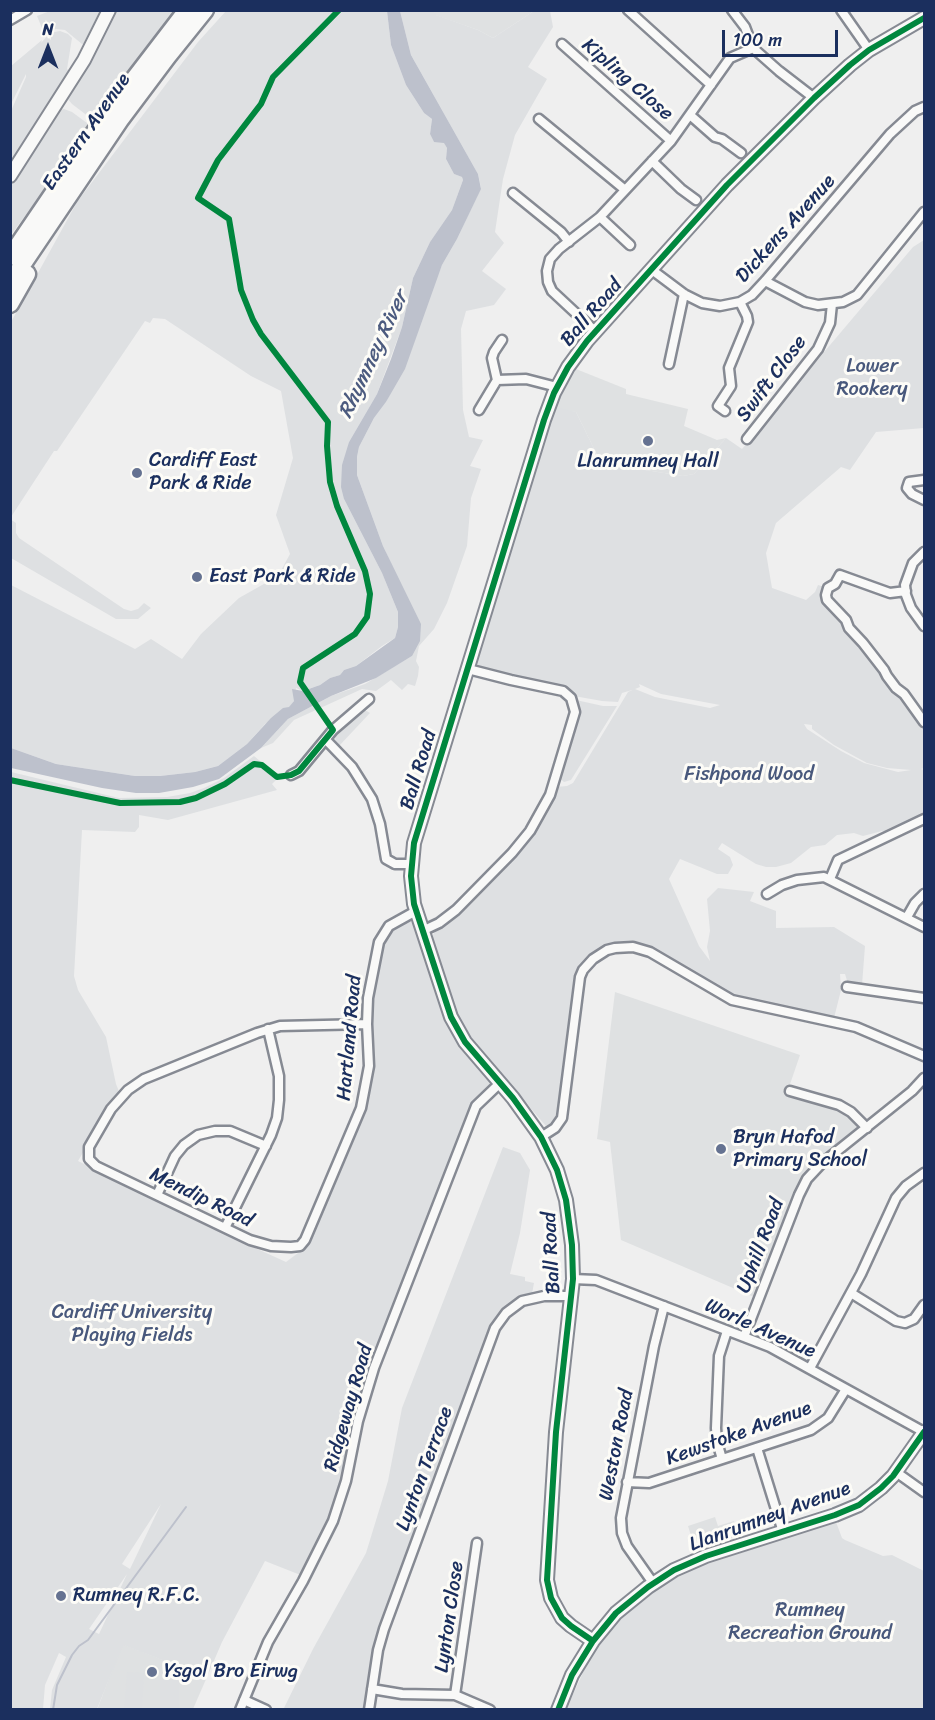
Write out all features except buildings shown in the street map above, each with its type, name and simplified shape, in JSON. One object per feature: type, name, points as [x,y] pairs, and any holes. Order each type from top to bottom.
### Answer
[{"type":"highway","name":"Eastern Avenue","points":[[10,283],[45,218],[108,113],[187,10]]},
{"type":"highway","name":"Eastern Avenue","points":[[10,257],[45,218],[205,10]]},
{"type":"highway","points":[[10,243],[19,231],[45,218]]},
{"type":"highway","points":[[10,304],[42,246],[45,218]]},
{"type":"street","points":[[10,20],[27,10]]},
{"type":"street","points":[[10,176],[84,60],[108,10]]},
{"type":"street","points":[[628,10],[711,85]]},
{"type":"street","points":[[732,10],[745,27],[753,48],[814,98]]},
{"type":"street","points":[[840,10],[869,50]]},
{"type":"street","name":"Ball Road","points":[[593,1641],[562,1618],[550,1598],[548,1580],[556,1432],[573,1279],[566,1200],[557,1170],[542,1137],[465,1042],[445,1002],[416,911],[412,886],[412,864],[417,833],[541,430],[557,387],[574,359],[728,185],[814,98],[869,50],[924,18]]},
{"type":"street","name":"Kipling Close","points":[[562,44],[671,141]]},
{"type":"street","points":[[596,332],[560,300],[548,282],[547,271],[550,259],[559,249],[600,217],[671,141],[730,58],[753,48]]},
{"type":"street","name":"Dickens Avenue","points":[[652,270],[684,294],[702,303],[720,306],[740,302],[765,281],[890,134],[915,111],[924,107]]},
{"type":"street","points":[[690,115],[715,137],[722,139],[741,153]]},
{"type":"street","points":[[539,119],[624,189]]},
{"type":"street","points":[[652,161],[696,200]]},
{"type":"street","points":[[513,193],[561,232],[569,242]]},
{"type":"street","points":[[765,281],[805,302],[818,305],[843,302],[857,295],[924,212]]},
{"type":"street","points":[[600,217],[630,245]]},
{"type":"street","points":[[669,364],[684,294]]},
{"type":"street","points":[[725,411],[718,406],[731,386],[729,368],[748,322],[740,302]]},
{"type":"street","name":"Swift Close","points":[[747,439],[818,349],[830,323],[832,304]]},
{"type":"street","points":[[479,410],[497,380],[492,358],[502,340]]},
{"type":"street","points":[[497,380],[526,380],[557,387]]},
{"type":"street","points":[[924,480],[907,484],[908,491],[924,500]]},
{"type":"street","points":[[924,552],[909,570],[906,591],[911,608],[924,626]]},
{"type":"street","points":[[906,591],[890,593],[840,575],[836,583],[828,588],[826,595],[827,600],[846,620],[849,628],[884,670],[886,676],[904,694],[924,722]]},
{"type":"street","points":[[422,931],[451,915],[497,869],[530,831],[547,801],[574,712],[571,698],[563,691],[511,681],[468,669]]},
{"type":"street","points":[[291,776],[299,771],[333,730],[369,699]]},
{"type":"street","points":[[326,740],[352,768],[372,799],[382,832],[386,859],[395,864],[412,864]]},
{"type":"street","points":[[830,879],[838,860],[924,819]]},
{"type":"street","points":[[767,894],[782,885],[797,880],[817,877],[830,879],[924,927]]},
{"type":"street","points":[[907,918],[915,903],[924,894]]},
{"type":"street","name":"Hartland Road","points":[[300,1246],[305,1240],[361,1108],[369,1066],[367,1024],[371,976],[379,942],[389,926],[416,911]]},
{"type":"street","points":[[542,1137],[558,1125],[562,1118],[580,977],[593,959],[615,948],[633,947],[650,952],[732,1000],[856,1027],[924,1056]]},
{"type":"street","points":[[846,987],[924,998]]},
{"type":"street","points":[[225,1228],[266,1146],[277,1118],[279,1076],[268,1029],[291,1024],[367,1024]]},
{"type":"street","name":"Mendip Road","points":[[268,1029],[156,1073],[132,1086],[115,1104],[89,1147],[89,1159],[93,1164],[157,1196],[261,1244],[300,1246]]},
{"type":"street","name":"Uphill Road","points":[[744,1337],[803,1185],[821,1164],[912,1091],[924,1078]]},
{"type":"street","name":"Ridgeway Road","points":[[240,1710],[268,1642],[309,1570],[333,1521],[346,1481],[358,1421],[374,1368],[476,1106],[500,1083]]},
{"type":"street","points":[[790,1090],[839,1105],[851,1112],[867,1128]]},
{"type":"street","points":[[157,1196],[175,1156],[184,1145],[198,1135],[215,1131],[230,1131],[266,1146]]},
{"type":"street","points":[[810,1368],[851,1293],[896,1198],[906,1186],[924,1173]]},
{"type":"street","name":"Worle Avenue","points":[[573,1279],[596,1280],[776,1350],[924,1432]]},
{"type":"street","points":[[851,1293],[896,1321],[905,1323],[914,1319],[924,1305]]},
{"type":"street","name":"Lynton Terrace","points":[[369,1710],[384,1629],[495,1328],[506,1313],[522,1301],[544,1296],[572,1296]]},
{"type":"street","name":"Weston Road","points":[[653,1583],[627,1546],[622,1533],[621,1512],[659,1320],[664,1306]]},
{"type":"street","points":[[722,1459],[716,1428],[719,1356],[727,1331]]},
{"type":"street","name":"Kewstoke Avenue","points":[[627,1482],[649,1483],[819,1426],[832,1413],[846,1389]]},
{"type":"street","name":"Llanrumney Avenue","points":[[558,1710],[572,1676],[593,1641],[616,1613],[653,1583],[700,1558],[835,1515],[859,1505],[881,1488],[896,1472],[924,1432]]},
{"type":"street","points":[[757,1448],[783,1532]]},
{"type":"street","points":[[896,1472],[924,1492]]},
{"type":"street","name":"Lynton Close","points":[[455,1695],[477,1543]]},
{"type":"street","points":[[372,1689],[402,1694],[455,1695],[490,1710]]},
{"type":"street","points":[[244,1700],[266,1710]]},
{"type":"shaded area","points":[[387,11],[400,11],[411,55],[478,174],[481,189],[442,265],[405,369],[374,418],[359,447],[357,457],[357,475],[383,546],[421,624],[420,641],[412,656],[376,678],[331,696],[288,719],[261,748],[219,779],[193,787],[159,793],[136,793],[11,768],[11,748],[56,764],[135,776],[195,772],[218,766],[247,744],[283,708],[289,707],[294,701],[292,689],[303,691],[320,685],[340,675],[344,670],[356,666],[395,638],[398,612],[382,573],[344,499],[341,487],[342,465],[349,442],[377,394],[391,359],[402,327],[413,278],[430,242],[452,210],[463,180],[462,177],[454,174],[446,159],[447,148],[444,143],[434,142],[430,134],[432,119],[424,113],[406,85],[391,45]]},
{"type":"shaded area","points":[[434,11],[534,11],[493,38],[478,30],[435,15]]},
{"type":"shaded area","points":[[576,369],[626,389],[626,394],[688,409],[684,426],[717,440],[726,438],[694,474],[683,476],[601,463],[576,412],[553,411]]},
{"type":"shaded area","name":"Bryn Hafod Primary School","points":[[615,992],[800,1055],[787,1093],[849,1113],[855,1119],[857,1127],[853,1133],[822,1157],[798,1184],[754,1297],[621,1240],[610,1142],[597,1139]]},
{"type":"shaded area","points":[[715,1517],[718,1526],[734,1521],[738,1536],[695,1549],[688,1526]]},
{"type":"shaded area","name":"Ysgol Bro Eirwg","points":[[122,1644],[207,1677],[193,1709],[97,1710]]},
{"type":"green space","points":[[50,11],[105,11],[88,43],[82,44],[65,30],[56,29],[44,33],[37,16]]},
{"type":"green space","points":[[114,11],[179,11],[93,120],[67,98],[83,74]]},
{"type":"green space","points":[[226,11],[387,11],[391,45],[406,85],[424,113],[432,119],[430,134],[434,142],[444,142],[447,148],[446,159],[454,174],[462,177],[463,180],[452,210],[430,242],[413,278],[402,327],[377,394],[349,442],[344,499],[382,573],[398,612],[398,627],[395,638],[356,666],[344,670],[340,675],[320,685],[303,691],[296,688],[294,701],[289,708],[265,724],[247,744],[218,766],[195,772],[135,776],[56,764],[11,748],[11,585],[135,649],[151,639],[182,659],[201,634],[239,598],[278,576],[290,554],[276,515],[293,458],[281,391],[251,376],[165,319],[153,318],[150,323],[145,321],[11,517],[11,322],[77,202],[198,42]]},
{"type":"green space","points":[[400,11],[434,11],[436,15],[478,30],[493,38],[534,11],[550,11],[553,27],[528,67],[547,79],[515,135],[503,179],[495,232],[504,243],[482,271],[506,289],[494,305],[466,311],[461,329],[463,410],[469,437],[483,440],[470,466],[481,469],[471,498],[467,546],[447,603],[434,629],[419,646],[416,661],[419,667],[415,686],[408,684],[402,690],[391,680],[376,691],[362,689],[294,720],[273,743],[261,748],[288,719],[331,696],[365,684],[412,656],[397,577],[357,475],[357,457],[359,447],[374,418],[386,402],[411,351],[442,265],[481,188],[478,174],[411,55]]},
{"type":"green space","points":[[60,31],[72,38],[67,69],[72,74],[11,168],[11,111],[26,74],[11,104],[11,66],[42,40],[41,43],[50,33]]},
{"type":"green space","points":[[64,109],[91,126],[11,235],[11,186],[57,111]]},
{"type":"green space","points":[[924,240],[924,428],[876,432],[850,470],[841,467],[776,523],[766,553],[772,588],[806,600],[815,592],[818,585],[825,587],[843,620],[844,627],[861,648],[865,649],[866,656],[873,665],[878,665],[879,671],[900,698],[904,698],[906,701],[904,705],[912,715],[917,715],[924,729],[924,768],[921,769],[924,770],[924,818],[890,832],[882,831],[863,836],[854,833],[837,835],[825,845],[811,847],[791,863],[776,867],[756,864],[722,843],[718,849],[730,857],[733,865],[728,874],[717,874],[680,859],[669,879],[699,946],[710,961],[707,947],[710,931],[707,899],[718,888],[754,892],[750,901],[776,911],[776,928],[834,927],[865,946],[862,985],[848,984],[845,974],[840,974],[841,990],[834,1018],[730,997],[642,946],[621,941],[595,952],[582,964],[574,979],[557,1117],[554,1122],[546,1126],[480,1050],[460,1021],[433,935],[436,929],[509,862],[556,787],[573,783],[628,692],[632,690],[622,693],[618,702],[574,696],[482,670],[475,661],[551,413],[559,408],[576,412],[601,463],[683,476],[694,474],[726,438],[742,449],[913,247]],"holes":[[[639,684],[661,694],[720,705],[710,708],[655,697],[635,689],[640,687]],[[804,724],[812,725],[812,729],[834,745],[867,763],[911,770],[898,772],[864,763],[807,729]]]},
{"type":"green space","points":[[10,519],[16,523],[16,533],[19,538],[124,609],[131,611],[138,609],[144,603],[151,608],[138,619],[116,619],[11,558]]},
{"type":"green space","points":[[576,700],[603,706],[617,706],[571,780],[564,782],[559,778]]},
{"type":"green space","points":[[365,710],[370,713],[339,746],[335,739],[337,733]]},
{"type":"green space","name":"Cardiff University Playing Fields","points":[[254,756],[279,777],[272,784],[277,790],[168,820],[139,815],[139,827],[135,832],[82,830],[74,976],[78,990],[106,1037],[120,1094],[78,1161],[185,1216],[286,1262],[306,1247],[360,1118],[371,1002],[382,944],[392,928],[408,920],[417,926],[435,987],[492,1085],[471,1111],[365,1384],[343,1479],[330,1519],[303,1576],[265,1561],[222,1642],[207,1677],[123,1645],[97,1709],[50,1709],[52,1690],[66,1657],[59,1653],[45,1685],[43,1709],[11,1710],[11,772],[119,798],[167,797],[190,793],[224,778]],"holes":[[[161,1504],[130,1569],[122,1564]],[[127,1574],[99,1634],[89,1629]]]},
{"type":"green space","points":[[503,1147],[520,1153],[530,1170],[520,1233],[510,1274],[525,1277],[525,1281],[534,1283],[532,1294],[505,1309],[382,1626],[365,1709],[283,1710],[313,1649],[366,1553],[388,1481],[402,1408]]},
{"type":"green space","name":"Rumney Recreation Ground","points":[[836,1522],[845,1540],[883,1556],[892,1555],[924,1571],[924,1709],[566,1709],[589,1660],[611,1629],[628,1612],[661,1586],[700,1566]]},
{"type":"green space","points":[[127,1672],[144,1673],[142,1709],[124,1709]]},
{"type":"green space","points":[[160,1677],[179,1678],[179,1709],[160,1709]]},
{"type":"waterway","points":[[53,1710],[57,1685],[72,1655],[88,1640],[186,1507]]},
{"type":"cycle path","points":[[10,780],[120,803],[180,802],[196,798],[225,784],[254,764],[262,765],[277,777],[291,775],[299,771],[333,730],[300,682],[303,668],[355,634],[367,617],[370,594],[365,571],[337,506],[330,482],[328,422],[261,334],[253,320],[241,290],[229,219],[198,198],[218,160],[261,104],[273,77],[339,10]]},
{"type":"cycle path","points":[[593,1641],[562,1618],[551,1598],[547,1580],[556,1432],[573,1279],[572,1245],[566,1200],[557,1170],[541,1137],[513,1098],[465,1042],[451,1017],[414,904],[411,876],[414,843],[544,420],[554,393],[568,367],[587,341],[727,185],[814,98],[869,50],[924,18]]},
{"type":"cycle path","points":[[558,1710],[572,1675],[593,1641],[616,1613],[648,1587],[674,1570],[706,1556],[835,1515],[859,1505],[893,1476],[924,1432]]},
{"type":"place","name":"Llanrumney Hall","points":[[648,441]]},
{"type":"place","name":"Cardiff East Park & Ride","points":[[137,473]]},
{"type":"place","name":"East Park & Ride","points":[[197,577]]},
{"type":"place","name":"Bryn Hafod Primary School","points":[[721,1149]]},
{"type":"place","name":"Rumney R.F.C.","points":[[61,1596]]},
{"type":"place","name":"Ysgol Bro Eirwg","points":[[152,1672]]},
{"type":"water label","name":"Rhymney River","points":[[374,355]]},
{"type":"park label","name":"Lower Rookery","points":[[872,378]]},
{"type":"park label","name":"Fishpond Wood","points":[[749,775]]}]
